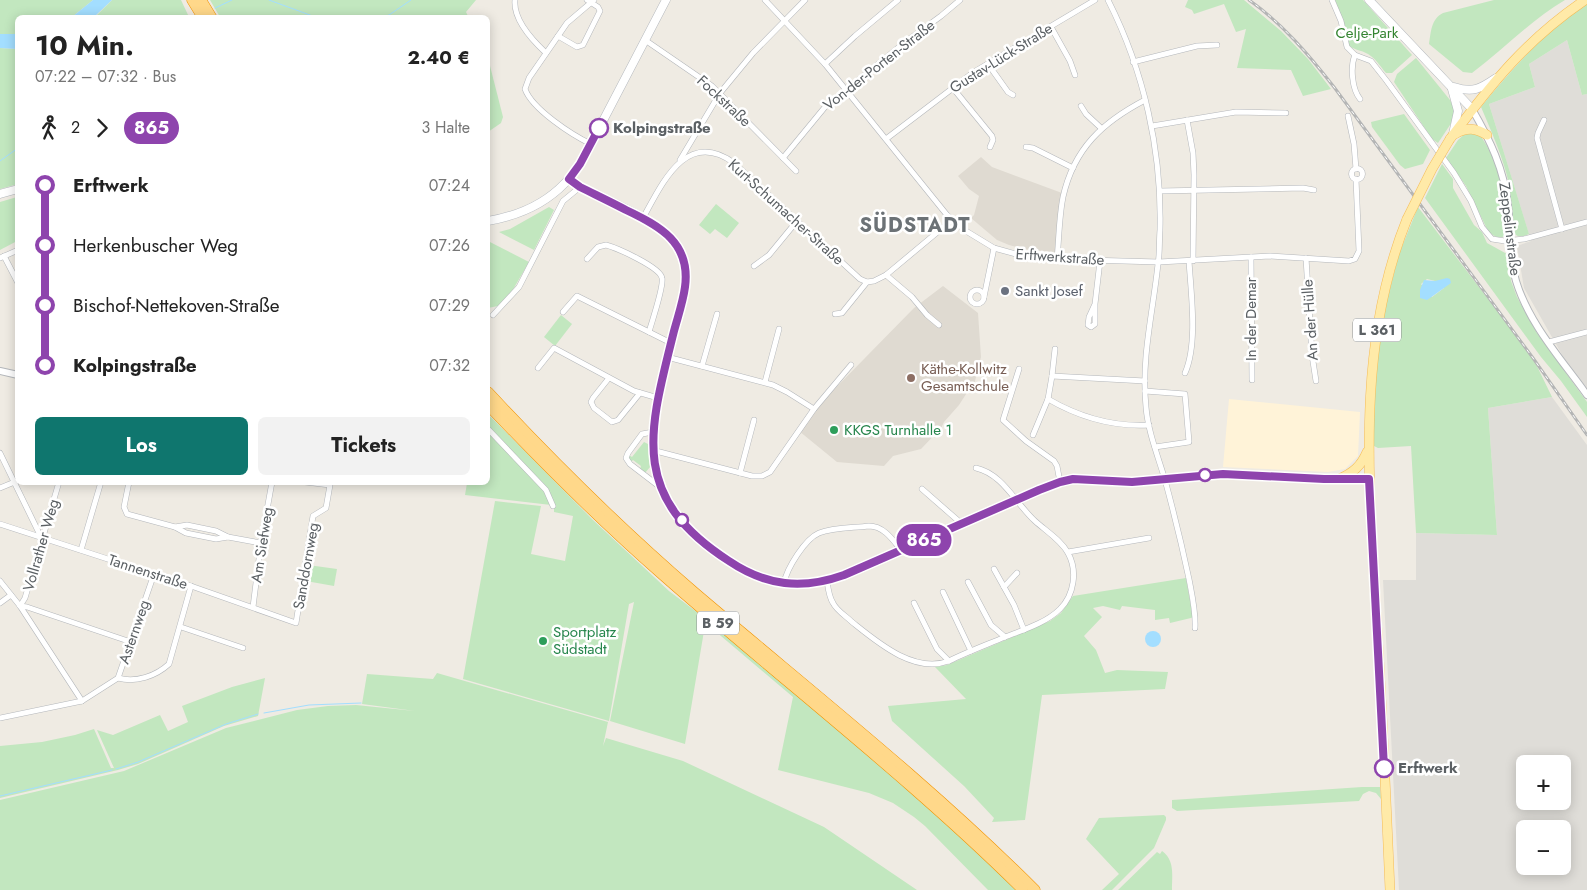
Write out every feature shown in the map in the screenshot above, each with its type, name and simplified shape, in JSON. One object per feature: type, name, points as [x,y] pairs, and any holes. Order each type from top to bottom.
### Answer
[{"type":"highway","points":[[188,0],[196,15]]},
{"type":"highway","points":[[192,0],[201,15]]},
{"type":"highway","points":[[201,0],[210,15]]},
{"type":"highway","name":"B 59","points":[[490,399],[573,492],[632,548],[912,787],[1023,890]]},
{"type":"highway","name":"B 59","points":[[490,399],[637,541],[914,777],[981,837],[1035,890]]},
{"type":"main road","points":[[490,222],[509,217],[531,208],[551,195],[569,179],[591,144],[666,0]]},
{"type":"main road","points":[[1369,0],[1472,110]]},
{"type":"main road","name":"L 361","points":[[1390,890],[1369,479],[1370,386],[1379,314],[1390,267],[1407,219],[1429,174],[1451,137],[1498,77],[1536,37],[1585,0]]},
{"type":"main road","points":[[1452,87],[1471,91],[1498,77]]},
{"type":"main road","points":[[1451,137],[1458,111],[1452,87]]},
{"type":"main road","points":[[1451,137],[1469,129],[1477,130],[1487,135]]},
{"type":"main road","points":[[0,194],[15,190]]},
{"type":"main road","points":[[1339,479],[1353,472],[1358,467],[1369,447]]},
{"type":"street","points":[[514,0],[517,16],[523,26],[546,53]]},
{"type":"street","name":"Erftwerkstraße","points":[[765,0],[825,64],[952,220],[971,235],[994,248],[1023,256],[1100,261],[1159,262],[1251,256],[1352,260],[1357,256],[1358,251],[1358,186],[1356,179],[1361,178],[1362,175],[1361,170],[1356,169],[1354,144],[1348,116]]},
{"type":"street","points":[[678,163],[720,93],[749,56],[805,0]]},
{"type":"street","points":[[825,64],[898,0]]},
{"type":"street","name":"Von-der-Porten-Straße","points":[[783,158],[823,109],[904,42],[938,19],[960,0]]},
{"type":"street","name":"Gustav-Lück-Straße","points":[[886,139],[974,72],[1096,0]]},
{"type":"street","points":[[1108,0],[1133,62],[1152,126],[1160,190],[1159,262],[1148,333],[1145,391],[1149,424],[1187,569],[1196,628]]},
{"type":"street","points":[[1332,0],[1341,21],[1346,44],[1355,55],[1371,61],[1386,80],[1454,173],[1471,201],[1487,234],[1496,240],[1510,241],[1587,222]]},
{"type":"street","points":[[558,36],[577,46],[583,45],[600,11],[599,8],[590,1],[570,20],[558,36],[546,53],[526,86],[526,92],[555,122],[591,144]]},
{"type":"street","points":[[1051,27],[1070,61],[1075,75]]},
{"type":"street","name":"Fockstraße","points":[[645,40],[703,79],[720,93],[796,171]]},
{"type":"street","points":[[1133,62],[1197,46],[1217,45]]},
{"type":"street","points":[[1355,55],[1352,65],[1353,75],[1356,93],[1360,99]]},
{"type":"street","points":[[988,64],[1012,95]]},
{"type":"street","points":[[952,87],[992,136],[993,140],[990,147]]},
{"type":"street","points":[[1057,259],[1063,201],[1073,168],[1101,128],[1116,116],[1145,100]]},
{"type":"street","points":[[1081,106],[1086,114],[1101,128]]},
{"type":"street","name":"Zeppelinstraße","points":[[1472,110],[1496,153],[1504,181],[1508,204],[1510,241],[1519,290],[1549,342],[1587,395]]},
{"type":"street","points":[[1152,126],[1241,112],[1286,114]]},
{"type":"street","points":[[1185,373],[1189,364],[1192,343],[1191,261],[1195,190],[1193,156],[1186,120]]},
{"type":"street","points":[[1544,120],[1537,138],[1562,229]]},
{"type":"street","points":[[1026,147],[1033,148],[1073,168]]},
{"type":"street","name":"Kurt-Schumacher-Straße","points":[[643,218],[664,180],[678,163],[700,153],[715,154],[725,157],[738,167],[860,279],[867,282]]},
{"type":"street","points":[[569,179],[580,187],[660,227],[669,235],[684,261],[685,287],[667,357],[653,432],[652,450],[656,473],[660,487],[677,514],[695,534],[713,550],[749,573],[784,583],[808,584],[827,581],[1060,482],[1078,479],[1126,482],[1223,474],[1369,479]]},
{"type":"street","points":[[493,314],[519,287],[563,201],[580,187]]},
{"type":"street","points":[[1160,190],[1303,188],[1314,190]]},
{"type":"street","points":[[835,314],[842,313],[867,282],[886,275],[952,220]]},
{"type":"street","points":[[754,266],[769,256],[797,221]]},
{"type":"street","points":[[587,259],[598,247],[606,245],[653,267],[660,274],[662,282],[649,332]]},
{"type":"street","points":[[984,296],[994,248]]},
{"type":"street","points":[[15,251],[2,257],[15,278]]},
{"type":"street","name":"In der Demar","points":[[1251,256],[1252,380]]},
{"type":"street","name":"An der Hülle","points":[[1306,258],[1312,355],[1316,381]]},
{"type":"street","points":[[1095,304],[1100,261]]},
{"type":"street","points":[[886,275],[912,297],[928,316],[939,325]]},
{"type":"street","points":[[563,312],[577,296],[671,343]]},
{"type":"street","points":[[702,366],[717,314]]},
{"type":"street","points":[[765,382],[779,330]]},
{"type":"street","points":[[1549,342],[1587,332]]},
{"type":"street","points":[[538,368],[554,348],[640,393],[658,398]]},
{"type":"street","points":[[1034,435],[1048,399],[1055,349]]},
{"type":"street","points":[[667,357],[765,382],[787,392],[814,409]]},
{"type":"street","points":[[652,450],[740,473],[764,476],[773,467],[814,409],[851,366]]},
{"type":"street","points":[[1019,369],[1003,420],[1026,441],[1054,461],[1057,466],[1060,482]]},
{"type":"street","points":[[0,371],[15,374]]},
{"type":"street","points":[[1052,376],[1145,381]]},
{"type":"street","points":[[609,378],[591,402],[594,408],[612,422],[618,420],[640,393]]},
{"type":"street","points":[[1145,391],[1185,394],[1189,442],[1155,447]]},
{"type":"street","points":[[1048,399],[1074,413],[1098,420],[1122,425],[1149,424]]},
{"type":"street","points":[[740,473],[754,420]]},
{"type":"street","points":[[490,431],[546,490],[553,506]]},
{"type":"street","points":[[653,432],[642,434],[628,453],[626,460],[660,487]]},
{"type":"street","points":[[0,453],[15,480]]},
{"type":"street","points":[[827,581],[834,606],[884,647],[897,654],[927,664],[949,660],[1005,638],[1056,613],[1068,599],[1072,587],[1073,565],[1068,552],[1061,543],[1033,519],[1005,487],[986,470],[976,468]]},
{"type":"street","points":[[0,488],[15,482]]},
{"type":"street","points":[[17,485],[43,538]]},
{"type":"street","name":"Vollrather Weg","points":[[20,606],[25,598],[58,485]]},
{"type":"street","points":[[81,550],[100,485]]},
{"type":"street","points":[[128,485],[124,505],[126,513],[175,527],[187,525],[216,531],[228,537],[261,543]]},
{"type":"street","name":"Am Siefweg","points":[[253,607],[261,543],[271,485]]},
{"type":"street","name":"Sanddornweg","points":[[296,623],[313,516],[326,508],[326,485]]},
{"type":"street","points":[[922,489],[962,524]]},
{"type":"street","name":"Tannenstraße","points":[[0,524],[191,586],[296,623]]},
{"type":"street","points":[[784,583],[791,564],[811,539],[822,532],[876,526],[892,539],[900,550]]},
{"type":"street","points":[[1068,552],[1149,538]]},
{"type":"street","points":[[994,569],[1024,630]]},
{"type":"street","points":[[1004,587],[1016,573]]},
{"type":"street","name":"Asternweg","points":[[82,701],[118,678],[154,574]]},
{"type":"street","points":[[0,581],[20,606],[82,701],[0,718]]},
{"type":"street","points":[[968,582],[991,625],[1005,638]]},
{"type":"street","points":[[118,678],[140,679],[166,667],[172,660],[191,586]]},
{"type":"street","points":[[942,592],[971,651]]},
{"type":"street","points":[[0,603],[11,595]]},
{"type":"street","points":[[914,603],[937,649],[949,660]]},
{"type":"street","points":[[20,606],[131,642]]},
{"type":"street","points":[[180,627],[243,648]]},
{"type":"shaded area","points":[[1567,40],[1582,95],[1587,94],[1587,389],[1565,360],[1524,288],[1517,246],[1531,241],[1489,104],[1535,87],[1529,64]]},
{"type":"shaded area","points":[[981,157],[992,167],[1062,193],[1055,252],[1023,249],[1009,245],[997,240],[971,218],[974,215],[979,196],[969,189],[958,176]]},
{"type":"shaded area","name":"Käthe-Kollwitz Gesamtschule","points":[[943,286],[978,313],[981,357],[972,393],[968,391],[941,428],[921,449],[893,456],[884,466],[837,462],[799,431],[815,409],[914,308]]},
{"type":"shaded area","points":[[1552,397],[1587,445],[1587,890],[1399,890],[1383,580],[1416,580],[1416,533],[1497,535],[1488,408]]},
{"type":"shaded area","points":[[1229,399],[1360,412],[1358,456],[1345,469],[1328,472],[1223,467]]},
{"type":"green space","points":[[0,0],[93,0],[74,15],[15,15],[15,34],[0,34]]},
{"type":"green space","points":[[112,0],[181,0],[188,15],[97,15]]},
{"type":"green space","points":[[210,0],[476,0],[466,12],[468,15],[219,15]]},
{"type":"green space","points":[[1188,0],[1244,0],[1281,31],[1308,59],[1331,89],[1303,96],[1291,70],[1237,68],[1246,29],[1236,32],[1224,4],[1194,14],[1192,10],[1185,7]]},
{"type":"green space","name":"Celje-Park","points":[[1335,0],[1363,0],[1412,55],[1392,73],[1386,73],[1371,56],[1348,45],[1347,33]]},
{"type":"green space","points":[[1494,0],[1565,0],[1541,16],[1472,73],[1463,72],[1429,44],[1432,26],[1443,13]]},
{"type":"green space","points":[[1587,4],[1587,94],[1582,95],[1567,40],[1529,64],[1535,87],[1489,104],[1529,234],[1518,236],[1515,234],[1512,225],[1510,189],[1506,174],[1481,107],[1543,38]]},
{"type":"green space","points":[[0,48],[15,49],[15,185],[0,189]]},
{"type":"green space","points":[[1416,58],[1450,100],[1455,110],[1454,119],[1438,143],[1432,139],[1394,82],[1397,74]]},
{"type":"green space","points":[[490,66],[503,117],[501,123],[490,131]]},
{"type":"green space","points":[[1404,114],[1430,150],[1423,164],[1405,169],[1372,127],[1371,122]]},
{"type":"green space","points":[[1467,132],[1480,135],[1498,170],[1505,197],[1505,236],[1496,236],[1488,231],[1466,186],[1446,158],[1458,140]]},
{"type":"green space","points":[[1442,164],[1453,179],[1453,188],[1474,225],[1482,232],[1487,243],[1507,254],[1511,281],[1517,297],[1537,333],[1587,402],[1587,417],[1425,198]]},
{"type":"green space","points":[[15,198],[15,242],[0,250],[0,202]]},
{"type":"green space","points":[[716,204],[739,223],[727,238],[715,229],[710,234],[699,225]]},
{"type":"green space","points":[[549,207],[554,210],[534,250],[499,232],[510,229]]},
{"type":"green space","points":[[1418,207],[1533,358],[1552,397],[1488,408],[1497,535],[1416,533],[1411,446],[1378,448],[1374,446],[1376,361],[1383,328],[1383,315],[1399,254]],"holes":[[[1427,279],[1435,281],[1444,288],[1432,297],[1421,284]]]},
{"type":"green space","points":[[490,242],[529,262],[511,293],[498,306],[490,308]]},
{"type":"green space","points":[[561,315],[572,324],[555,346],[544,337]]},
{"type":"green space","points":[[490,416],[593,520],[669,591],[710,622],[924,803],[1017,890],[988,890],[925,826],[893,803],[869,793],[778,770],[793,697],[708,625],[704,631],[685,744],[610,721],[634,602],[629,604],[609,721],[463,679],[495,501],[541,506],[531,554],[565,561],[573,516],[554,512],[550,496],[490,429]]},
{"type":"green space","points":[[490,433],[542,488],[551,505],[465,495],[467,485],[490,485]]},
{"type":"green space","points":[[644,442],[648,444],[650,467],[645,473],[640,469],[641,466],[628,459],[629,455],[632,457]]},
{"type":"green space","points":[[308,565],[337,569],[334,586],[306,581]]},
{"type":"green space","points":[[1186,578],[1193,617],[1191,618],[1170,623],[1169,618],[1155,620],[1155,610],[1122,606],[1120,610],[1103,606],[1093,608],[1102,617],[1084,636],[1096,650],[1105,673],[1117,670],[1168,672],[1165,689],[1042,695],[1025,820],[992,822],[994,818],[964,786],[892,721],[888,706],[966,699],[935,667],[947,665],[1050,621],[1061,613],[1073,596]]},
{"type":"green space","points":[[437,673],[608,722],[603,746],[606,738],[683,761],[824,827],[917,890],[0,890],[0,800],[124,771],[226,728],[297,710],[356,705],[415,711],[362,704],[367,674],[433,679]]},
{"type":"green space","points":[[265,678],[258,716],[224,726],[138,764],[0,798],[0,746],[42,742],[94,729],[111,768],[114,768],[97,730],[113,735],[160,715],[168,731],[188,722],[182,706],[232,687]]},
{"type":"green space","points":[[1380,787],[1381,799],[1376,793],[1369,791],[1363,794],[1359,801],[1177,811],[1172,808],[1172,800]]},
{"type":"green space","points":[[1164,815],[1166,820],[1154,848],[1112,890],[1102,890],[1119,874],[1086,839],[1099,818]]},
{"type":"green space","points":[[1162,851],[1171,864],[1172,890],[1118,890],[1157,852],[1160,854]]},
{"type":"water","points":[[93,0],[112,0],[96,15],[74,15]]},
{"type":"water","points":[[0,34],[15,34],[15,49],[0,48]]},
{"type":"water","points":[[1450,279],[1451,283],[1427,300],[1420,298],[1420,290],[1424,280],[1435,281]]},
{"type":"water","points":[[1150,631],[1156,631],[1161,636],[1159,645],[1150,647],[1145,642],[1145,636]]},
{"type":"waterway","points":[[215,8],[232,0]]},
{"type":"waterway","points":[[269,0],[310,15]]},
{"type":"waterway","points":[[389,15],[411,0]]},
{"type":"waterway","points":[[0,161],[15,150]]},
{"type":"waterway","points":[[264,713],[309,705],[361,703]]},
{"type":"waterway","points":[[116,769],[138,762],[226,724],[258,714]]},
{"type":"waterway","points":[[0,796],[112,770]]},
{"type":"railway","points":[[1249,0],[1295,40],[1334,87],[1533,358],[1587,435]]},
{"type":"bus line","name":"865","points":[[599,128],[580,164],[569,179],[580,187],[660,227],[676,244],[684,261],[685,287],[658,398],[652,444],[655,468],[665,497],[681,519],[709,547],[738,567],[761,578],[784,583],[808,584],[827,581],[844,575],[1039,490],[1068,480],[1085,479],[1132,482],[1209,474],[1260,474],[1324,479],[1369,479],[1384,768]]},
{"type":"place","name":"Kolpingstraße","points":[[599,128]]},
{"type":"place","name":"Sankt Josef","points":[[1005,291]]},
{"type":"place","name":"Käthe-Kollwitz Gesamtschule","points":[[911,378]]},
{"type":"place","name":"KKGS Turnhalle 1","points":[[834,430]]},
{"type":"place","name":"Sportplatz Südstadt","points":[[543,641]]},
{"type":"place","name":"Erftwerk","points":[[1384,768]]},
{"type":"district","name":"SÜDSTADT","points":[[915,225]]}]
